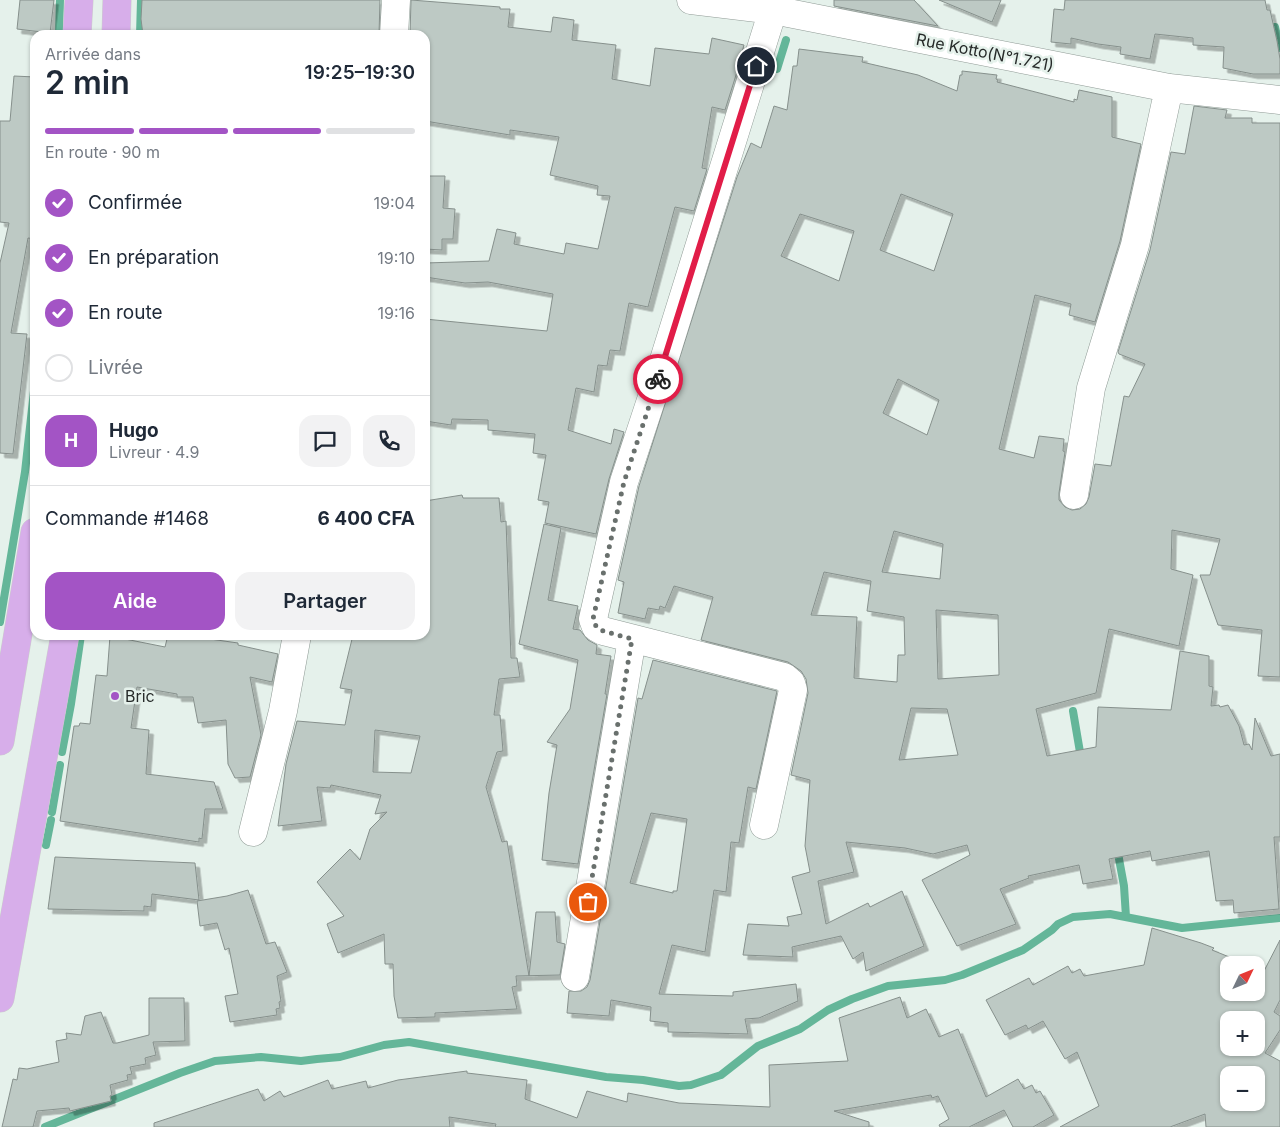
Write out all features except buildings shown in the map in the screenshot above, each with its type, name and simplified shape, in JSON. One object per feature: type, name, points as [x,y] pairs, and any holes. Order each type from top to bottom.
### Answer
[{"type":"main road","points":[[77,30],[80,0]]},
{"type":"main road","points":[[116,0],[116,30]]},
{"type":"main road","points":[[0,740],[30,562]]},
{"type":"main road","points":[[0,998],[65,640]]},
{"type":"street","points":[[394,30],[396,0]]},
{"type":"street","name":"Rue Kotto(N°1.721)","points":[[691,0],[773,10],[813,9],[1169,88],[1280,100]]},
{"type":"street","points":[[764,825],[793,690],[790,683],[784,677],[603,631],[596,626],[593,619],[624,482],[773,10]]},
{"type":"street","points":[[1074,495],[1091,388],[1136,245],[1169,88]]},
{"type":"street","points":[[575,977],[632,639]]},
{"type":"street","points":[[253,832],[283,711],[296,640]]},
{"type":"waterway","points":[[59,30],[60,0]]},
{"type":"waterway","points":[[140,30],[141,0]]},
{"type":"waterway","points":[[1275,27],[1280,48]]},
{"type":"waterway","points":[[777,69],[786,40]]},
{"type":"waterway","points":[[0,622],[25,472],[30,427]]},
{"type":"waterway","points":[[62,752],[80,640]]},
{"type":"waterway","points":[[1073,711],[1081,758]]},
{"type":"waterway","points":[[52,812],[60,765]]},
{"type":"waterway","points":[[46,845],[51,820]]},
{"type":"waterway","points":[[1117,848],[1124,886],[1126,917]]},
{"type":"waterway","points":[[45,1127],[215,1061],[261,1057],[301,1061],[340,1057],[384,1045],[409,1042],[606,1077],[643,1080],[679,1086],[691,1085],[721,1075],[758,1046],[800,1029],[828,1010],[852,999],[888,986],[945,980],[962,975],[1023,950],[1058,924],[1073,917],[1110,914],[1182,928],[1280,918]]},
{"type":"way so far","points":[[588,902],[632,639],[603,631],[596,626],[593,619],[624,482],[658,379]]},
{"type":"place","name":"Bric","points":[[115,696]]},
{"type":"route","points":[[658,379],[756,66]]}]
